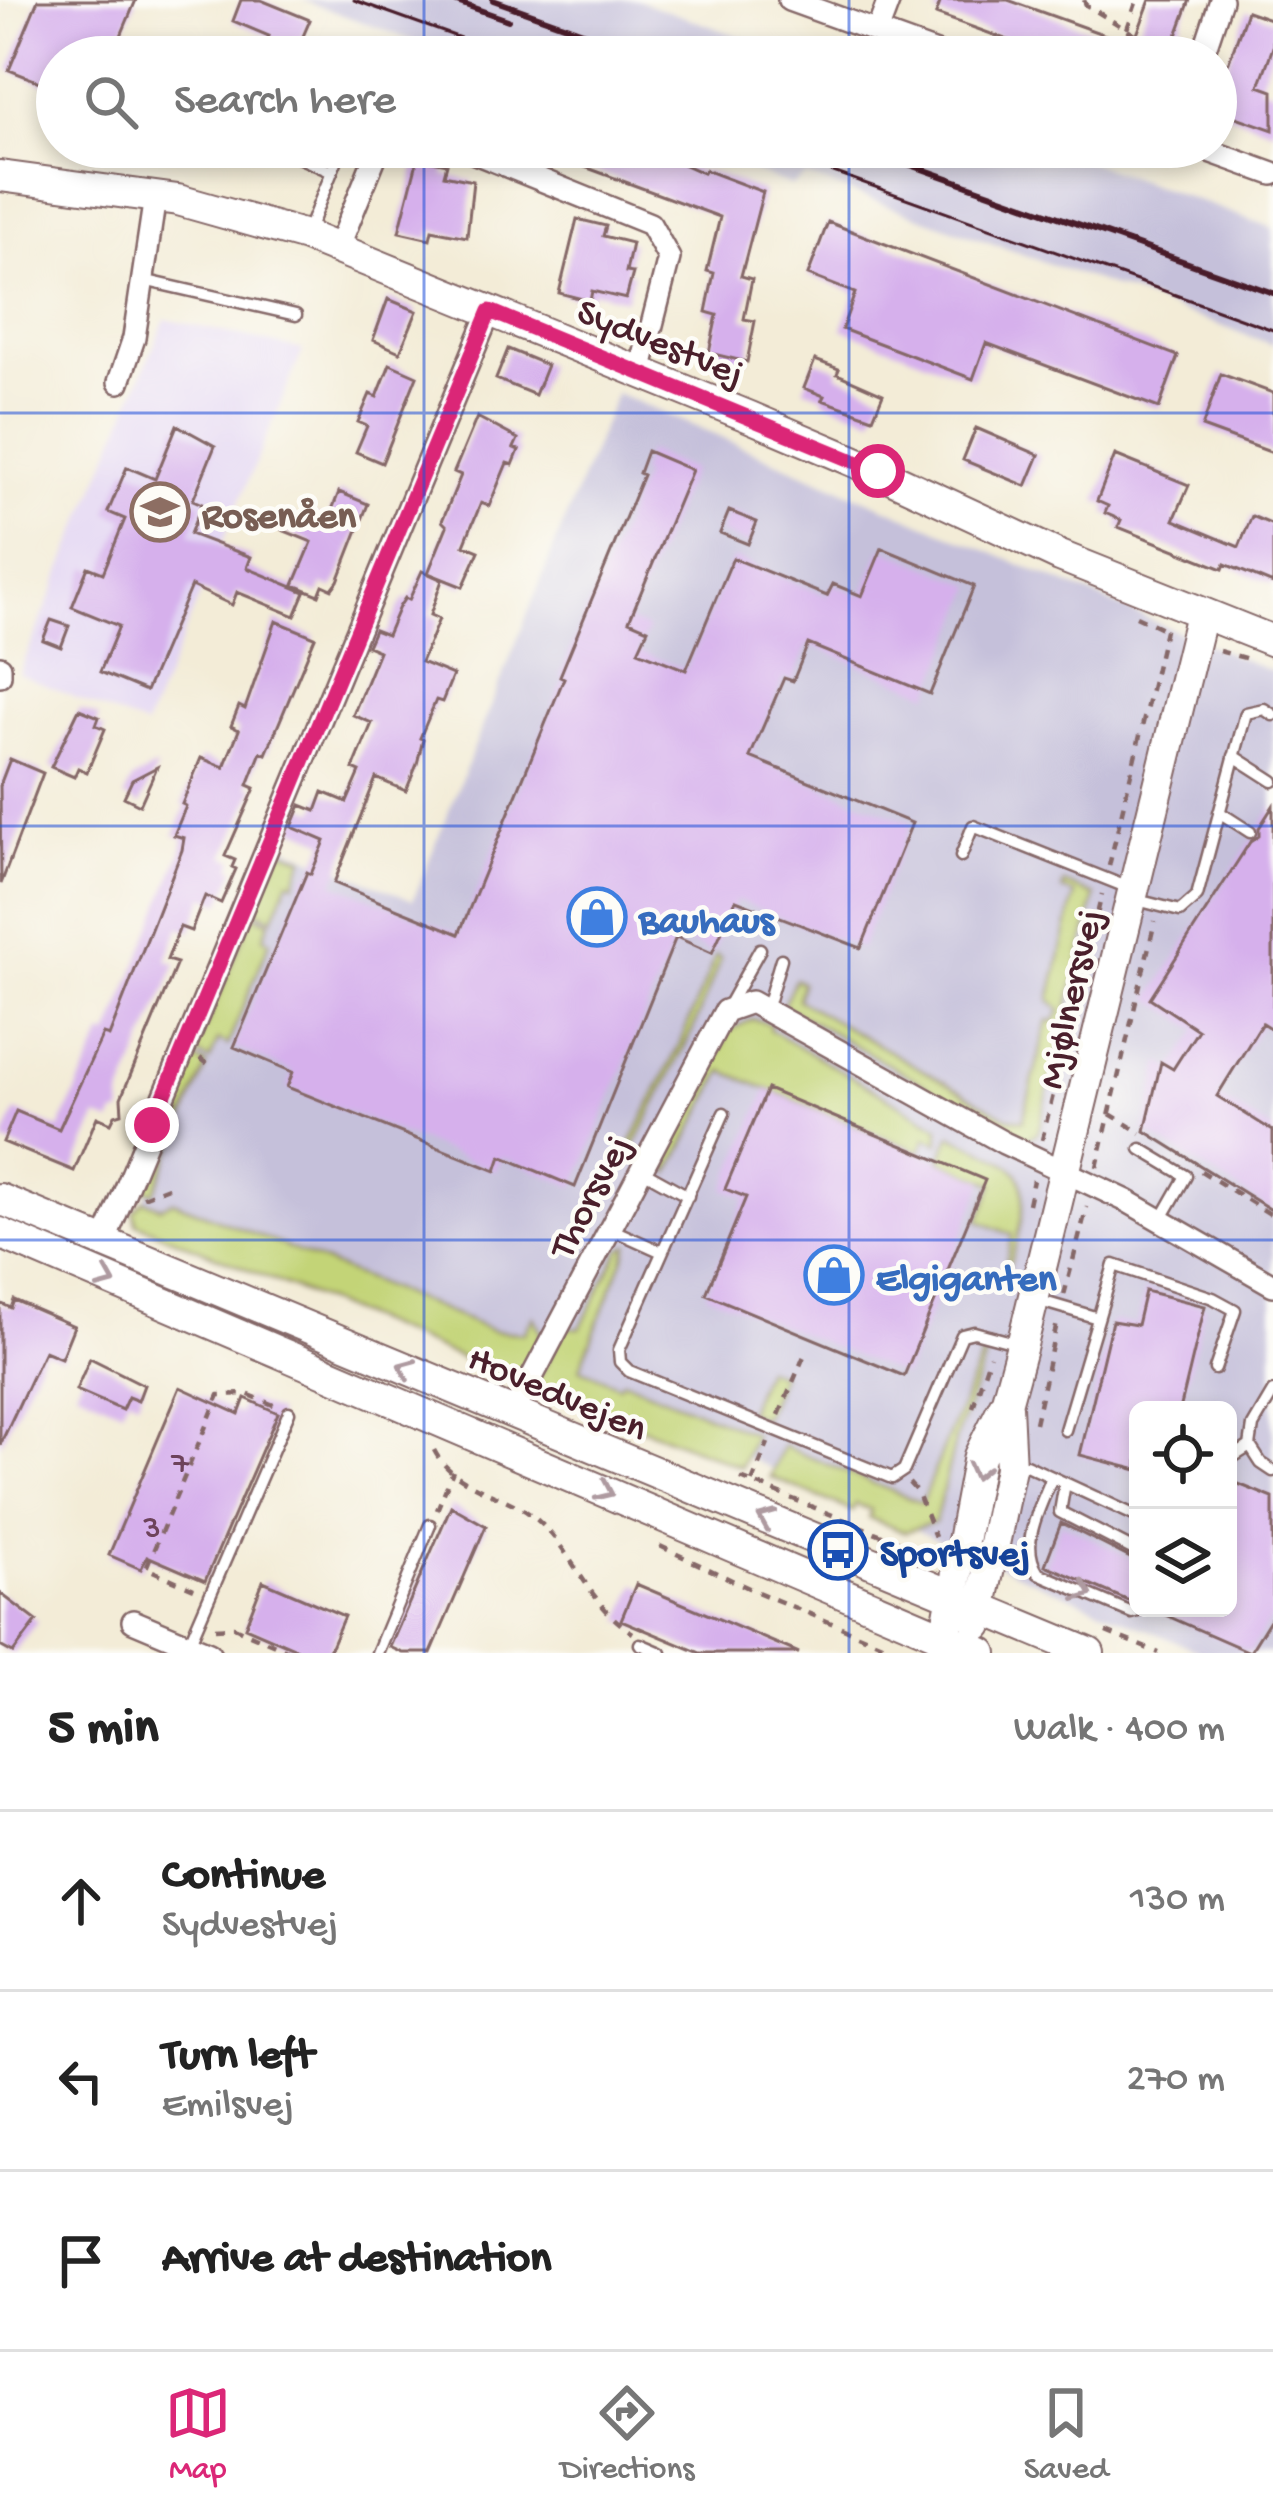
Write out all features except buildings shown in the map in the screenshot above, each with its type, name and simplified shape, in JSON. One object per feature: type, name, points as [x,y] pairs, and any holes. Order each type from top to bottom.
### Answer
[{"type":"street","points":[[789,0],[888,36]]},
{"type":"street","points":[[877,32],[889,0]]},
{"type":"street","points":[[1209,36],[1221,0]]},
{"type":"street","points":[[1237,161],[1273,174]]},
{"type":"street","points":[[338,248],[370,168]]},
{"type":"street","points":[[512,168],[650,224],[658,233],[668,258],[640,372]]},
{"type":"street","name":"Sydvestvej","points":[[0,176],[155,197],[306,236],[878,471],[1060,556],[1273,641]]},
{"type":"street","points":[[119,382],[134,338],[155,197]]},
{"type":"street","points":[[104,1242],[490,311]]},
{"type":"street","name":"Mjølnersvej","points":[[966,1602],[979,1456],[1007,1400],[1022,1345],[1047,1303],[1079,1178],[1201,614]]},
{"type":"street","points":[[725,1011],[751,1002],[1004,1142],[1161,1220],[1273,1285]]},
{"type":"street","name":"Thorsvej","points":[[513,1413],[725,1011]]},
{"type":"street","name":"Hovedvejen","points":[[0,1199],[1089,1653]]},
{"type":"street","name":"Hovedvejen","points":[[0,1233],[963,1649]]},
{"type":"street","name":"Mjølnersvej","points":[[966,1602],[1010,1468],[1007,1400]]},
{"type":"street","points":[[963,1649],[966,1602]]},
{"type":"street","points":[[133,1621],[195,1650]]},
{"type":"lane","points":[[323,168],[332,172]]},
{"type":"lane","points":[[306,236],[334,168]]},
{"type":"lane","points":[[143,280],[296,315]]},
{"type":"lane","points":[[961,856],[973,826],[1180,911],[1198,896],[1246,713],[1264,709],[1273,715]]},
{"type":"lane","points":[[1234,756],[1273,781]]},
{"type":"lane","points":[[1219,812],[1250,832]]},
{"type":"lane","points":[[725,1011],[760,949]]},
{"type":"lane","points":[[766,1010],[781,959]]},
{"type":"lane","points":[[724,1113],[619,1350],[624,1366],[884,1477],[901,1474],[965,1332],[1022,1345]]},
{"type":"lane","points":[[1141,1149],[1186,1176],[1161,1220]]},
{"type":"lane","points":[[641,1170],[688,1196]]},
{"type":"lane","points":[[610,1229],[662,1252]]},
{"type":"lane","points":[[1065,1430],[1114,1265],[1214,1298],[1235,1310],[1215,1370]]},
{"type":"lane","points":[[1047,1303],[1098,1318]]},
{"type":"lane","points":[[1273,1391],[1253,1426],[1250,1446],[1273,1471]]},
{"type":"lane","points":[[195,1650],[199,1621],[289,1412]]},
{"type":"lane","points":[[1237,1454],[1250,1446]]},
{"type":"lane","points":[[1010,1468],[1026,1465],[1129,1513]]},
{"type":"lane","points":[[1052,1478],[1030,1534],[1030,1561],[1038,1573],[1129,1611]]},
{"type":"lane","points":[[1065,1484],[1060,1512],[1129,1547]]},
{"type":"lane","points":[[376,1653],[430,1525]]},
{"type":"lane","points":[[640,1644],[661,1653]]},
{"type":"path","points":[[1084,0],[1137,36]]},
{"type":"path","points":[[1126,30],[1137,0]]},
{"type":"path","points":[[1035,1423],[1047,1303],[1140,897]]},
{"type":"path","points":[[210,1596],[146,1568],[219,1395],[247,1394],[289,1412]]},
{"type":"path","points":[[434,1450],[442,1464],[469,1484],[535,1518],[606,1610],[642,1638],[640,1644]]},
{"type":"path","points":[[430,1525],[453,1471]]},
{"type":"path","points":[[901,1474],[918,1492],[935,1537]]},
{"type":"path","points":[[199,1621],[219,1630],[234,1627],[293,1653]]},
{"type":"shaded area","points":[[302,0],[637,0],[738,36],[400,36]]},
{"type":"shaded area","points":[[744,168],[1106,168],[1273,228],[1273,345],[806,176],[791,186]]},
{"type":"shaded area","name":"Rosenåen","points":[[165,319],[303,350],[145,727],[19,674]]},
{"type":"shaded area","points":[[616,393],[1273,672],[1273,1653],[1203,1653],[144,1200],[284,846],[413,900]]},
{"type":"green space","points":[[281,849],[304,858],[273,918],[255,910]]},
{"type":"green space","points":[[1064,883],[1095,896],[1038,1133],[1023,1140],[783,1005],[795,979],[802,983],[798,1000],[1007,1117],[1023,1120],[1048,1020],[1054,1022],[1061,1010],[1050,1000],[1075,894],[1062,890]]},
{"type":"green space","points":[[253,915],[270,921],[264,937],[270,941],[228,1045],[218,1040],[210,1060],[194,1053]]},
{"type":"green space","points":[[716,955],[721,958],[693,1029],[631,1154],[627,1151],[677,1050]]},
{"type":"green space","points":[[753,1019],[771,1024],[769,1029],[939,1127],[939,1143],[926,1138],[920,1152],[723,1071],[670,1173],[664,1161],[730,1030]]},
{"type":"green space","points":[[193,1059],[207,1065],[154,1193],[140,1187]]},
{"type":"green space","points":[[951,1135],[1005,1162],[1022,1183],[1020,1225],[1005,1277],[1012,1235],[979,1221],[994,1184],[940,1161]]},
{"type":"green space","points":[[144,1200],[161,1207],[173,1201],[493,1331],[524,1333],[533,1317],[542,1333],[519,1377],[506,1377],[136,1223],[133,1211]]},
{"type":"green space","points":[[629,1245],[580,1368],[619,1385],[623,1380],[754,1434],[741,1467],[535,1385],[565,1327],[580,1328],[620,1249]]},
{"type":"green space","points":[[990,1345],[956,1438],[935,1522],[904,1532],[869,1518],[871,1510],[856,1504],[852,1511],[770,1477],[783,1446],[921,1503]]},
{"type":"green space","points":[[765,1368],[781,1374],[763,1418],[747,1412]]},
{"type":"tram line","points":[[354,0],[454,36]]},
{"type":"tram line","points":[[822,168],[1273,330]]},
{"type":"railway","points":[[451,0],[508,20]]},
{"type":"railway","points":[[493,0],[594,36]]},
{"type":"railway","points":[[919,168],[1273,293]]},
{"type":"place","name":"Rosenåen","points":[[160,512]]},
{"type":"place","name":"Bauhaus","points":[[597,917]]},
{"type":"place","name":"Elgiganten","points":[[834,1275]]},
{"type":"place","name":"Sportsvej","points":[[838,1550]]},
{"type":"route","points":[[152,1125],[490,311],[878,471]]}]
